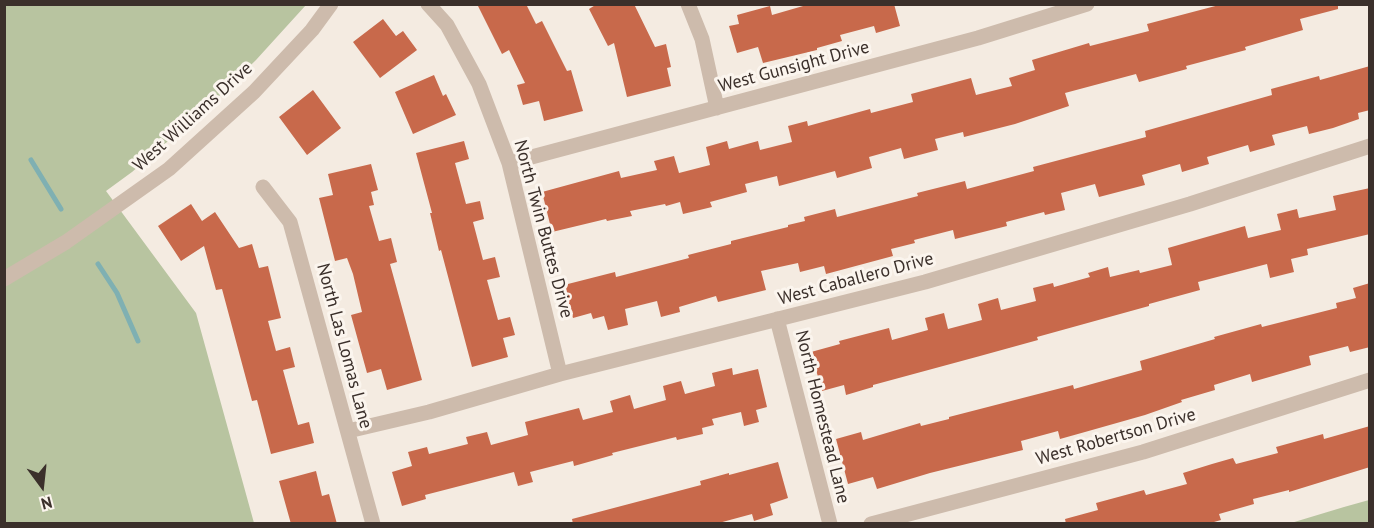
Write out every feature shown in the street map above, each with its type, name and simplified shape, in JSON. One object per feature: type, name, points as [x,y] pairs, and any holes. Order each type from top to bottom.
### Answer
[{"type":"street","name":"West Williams Drive","points":[[4,279],[66,242],[169,170],[254,92],[312,30],[331,4]]},
{"type":"street","name":"North Twin Buttes Drive","points":[[428,4],[447,25],[479,84],[509,163],[561,374]]},
{"type":"street","points":[[688,4],[702,39],[717,108]]},
{"type":"street","name":"West Gunsight Drive","points":[[509,163],[978,38],[1087,4]]},
{"type":"street","name":"West Caballero Drive","points":[[348,432],[429,412],[561,374],[925,282],[1190,204],[1370,147]]},
{"type":"street","name":"North Las Lomas Lane","points":[[263,187],[290,222],[373,524]]},
{"type":"street","name":"North Homestead Lane","points":[[777,320],[830,524]]},
{"type":"street","name":"West Robertson Drive","points":[[871,524],[1143,452],[1370,380]]},
{"type":"green space","points":[[4,5],[306,5],[256,60],[209,106],[132,172],[106,191],[196,313],[254,523],[5,523]]},
{"type":"green space","points":[[1369,500],[1369,523],[1291,523],[1344,507]]},
{"type":"building","points":[[477,4],[526,4],[536,24],[542,21],[567,71],[571,70],[583,111],[544,121],[539,101],[523,105],[517,85],[525,83],[509,50],[502,54]]},
{"type":"building","points":[[597,4],[634,4],[655,47],[666,44],[671,67],[667,68],[671,86],[627,97],[614,43],[608,46],[589,9]]},
{"type":"building","points":[[810,4],[894,4],[900,26],[876,33],[874,26],[840,35],[842,41],[817,48],[817,50],[763,63],[758,47],[737,53],[729,26],[739,24],[737,15],[770,6],[772,15]]},
{"type":"building","points":[[1223,4],[1338,4],[1338,9],[1300,19],[1303,30],[1245,47],[1246,50],[1186,66],[1187,69],[1139,82],[1136,74],[1065,93],[1069,106],[1015,124],[964,137],[963,132],[935,139],[938,150],[904,159],[901,148],[869,157],[872,168],[837,178],[835,171],[779,186],[777,176],[745,184],[747,192],[710,202],[712,207],[683,214],[680,202],[666,206],[665,204],[630,211],[632,216],[607,221],[606,219],[552,232],[542,192],[619,171],[621,178],[657,170],[654,161],[674,156],[679,173],[710,165],[706,147],[727,141],[729,149],[758,141],[760,150],[792,142],[788,126],[807,121],[808,126],[870,109],[871,113],[913,102],[911,94],[971,78],[976,95],[1012,86],[1009,78],[1035,70],[1032,60],[1089,43],[1090,46],[1149,31],[1147,24]]},
{"type":"building","points":[[383,19],[396,36],[403,31],[417,50],[380,78],[353,42]]},
{"type":"building","points":[[1370,66],[1370,110],[1358,113],[1359,119],[1333,128],[1309,134],[1307,126],[1272,135],[1275,145],[1250,152],[1248,145],[1207,157],[1209,164],[1182,172],[1180,164],[1142,175],[1145,185],[1099,197],[1095,184],[1061,193],[1065,210],[1045,215],[1044,212],[1006,222],[1007,226],[955,239],[953,230],[914,240],[915,243],[891,249],[893,256],[826,274],[824,266],[800,272],[798,263],[761,271],[766,290],[718,302],[716,296],[679,307],[680,312],[661,317],[657,301],[625,309],[628,325],[608,330],[604,316],[593,319],[591,313],[573,318],[564,285],[615,272],[616,277],[689,258],[688,255],[731,244],[731,241],[788,227],[788,225],[805,221],[804,217],[835,209],[837,217],[965,181],[967,189],[1034,171],[1033,167],[1146,137],[1145,131],[1272,95],[1271,89],[1319,76],[1320,80]]},
{"type":"building","points":[[434,75],[443,96],[446,94],[456,115],[413,134],[395,92]]},
{"type":"building","points":[[313,90],[341,128],[307,155],[279,117]]},
{"type":"building","points":[[464,141],[469,159],[455,163],[466,204],[480,201],[484,219],[473,222],[483,260],[495,257],[500,277],[487,280],[498,320],[510,317],[515,335],[503,338],[508,357],[472,367],[441,250],[439,251],[430,213],[432,213],[416,153]]},
{"type":"building","points":[[371,164],[378,190],[371,192],[374,205],[369,206],[379,241],[391,238],[397,262],[390,264],[422,380],[387,390],[381,369],[367,373],[351,315],[362,312],[353,274],[347,258],[335,261],[319,198],[333,195],[328,174]]},
{"type":"building","points":[[1370,188],[1370,234],[1307,249],[1308,255],[1291,259],[1294,272],[1270,278],[1267,264],[1198,282],[1200,290],[1149,304],[1149,306],[1037,337],[1038,340],[873,385],[873,387],[846,395],[844,385],[822,391],[811,352],[840,344],[839,341],[889,328],[892,340],[928,330],[925,318],[944,313],[948,329],[982,320],[978,304],[998,298],[1001,310],[1036,301],[1033,288],[1053,283],[1054,287],[1090,277],[1088,273],[1108,267],[1110,277],[1172,265],[1168,248],[1245,226],[1248,238],[1281,230],[1277,214],[1297,209],[1299,218],[1336,210],[1333,196]]},
{"type":"building","points":[[191,204],[202,221],[215,212],[239,248],[252,244],[259,268],[268,266],[281,318],[268,321],[276,351],[290,347],[295,367],[283,370],[298,425],[309,422],[314,443],[271,454],[257,400],[252,401],[222,289],[216,290],[204,246],[181,261],[158,226]]},
{"type":"building","points":[[1370,283],[1370,347],[1350,352],[1348,346],[1309,356],[1311,365],[1252,382],[1250,374],[1214,385],[1215,390],[1181,400],[1182,402],[1145,415],[1060,439],[1058,431],[1021,441],[1023,450],[877,489],[873,477],[848,484],[836,439],[861,432],[863,440],[920,423],[921,426],[1073,385],[1074,389],[1142,370],[1140,361],[1215,339],[1214,337],[1261,324],[1262,327],[1337,308],[1336,303],[1356,298],[1353,288]]},
{"type":"building","points":[[732,368],[733,375],[758,369],[767,407],[756,410],[759,422],[744,426],[741,412],[712,419],[714,425],[702,428],[703,434],[677,440],[676,437],[612,453],[613,455],[574,466],[573,461],[530,472],[533,482],[518,486],[514,472],[425,495],[426,499],[402,506],[392,472],[412,466],[408,452],[427,447],[429,454],[468,444],[466,437],[487,432],[491,445],[528,435],[525,422],[579,408],[583,420],[613,412],[610,401],[630,395],[634,409],[666,400],[663,386],[681,381],[685,394],[715,386],[712,373]]},
{"type":"building","points":[[1370,426],[1370,467],[1289,492],[1289,490],[1253,499],[1254,504],[1219,514],[1221,520],[1207,524],[1066,524],[1065,519],[1098,510],[1096,503],[1144,490],[1146,495],[1187,484],[1183,473],[1233,458],[1236,464],[1278,453],[1276,447],[1323,434],[1324,439]]},
{"type":"building","points":[[778,462],[788,498],[770,504],[773,515],[754,521],[752,514],[715,524],[573,524],[572,519],[701,485],[700,481]]},
{"type":"building","points":[[316,471],[322,496],[329,494],[337,524],[291,524],[279,481]]},
{"type":"waterway","points":[[31,160],[61,209]]},
{"type":"waterway","points":[[98,264],[117,293],[138,341]]}]
